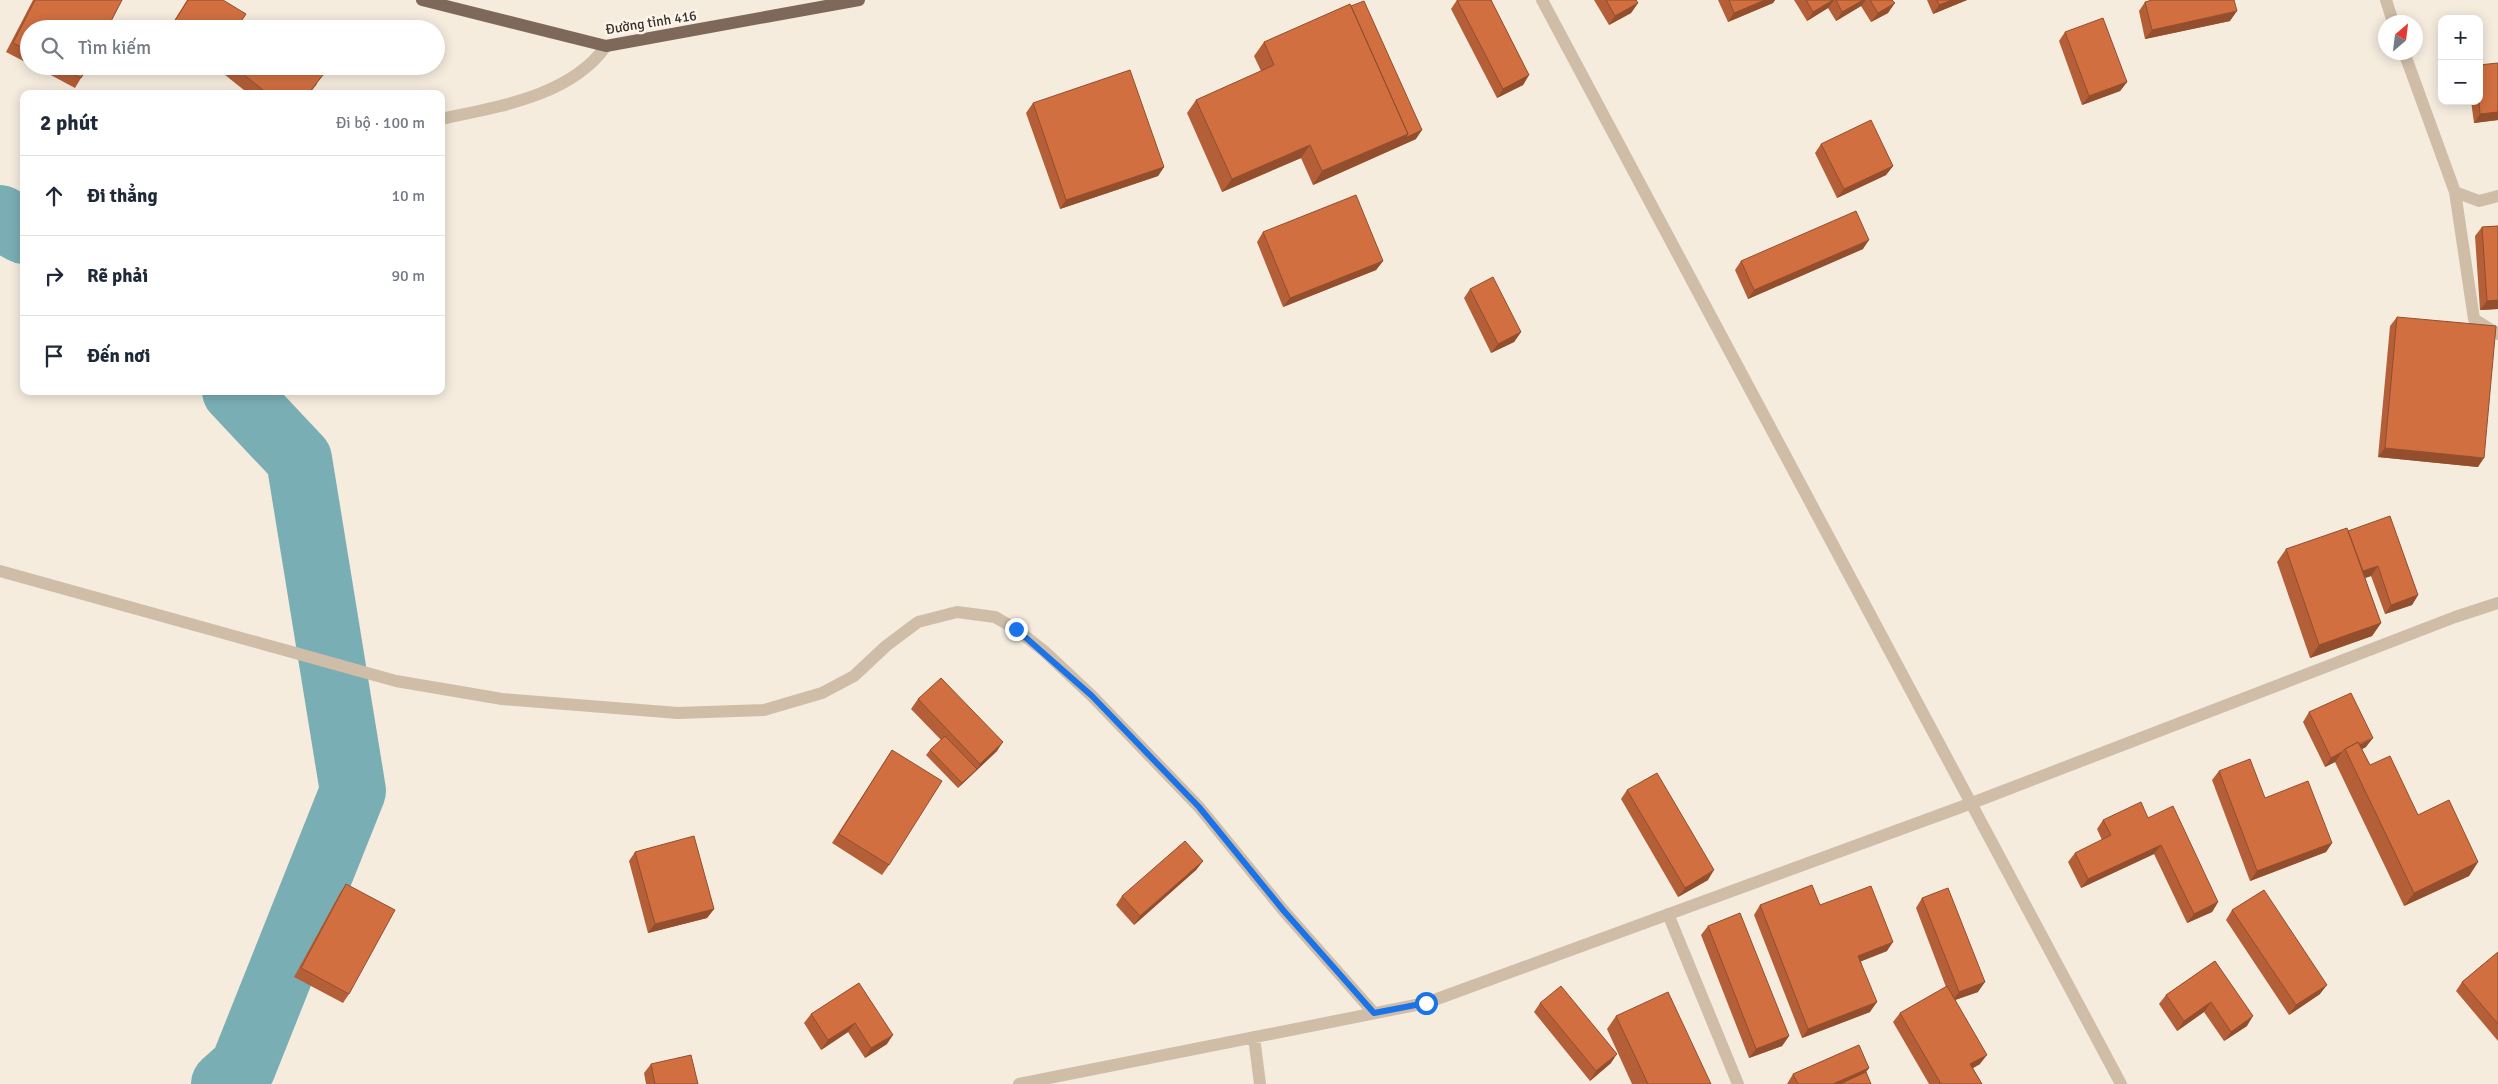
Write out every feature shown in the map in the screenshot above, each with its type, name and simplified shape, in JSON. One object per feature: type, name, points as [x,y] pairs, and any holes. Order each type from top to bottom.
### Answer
[{"type":"main road","name":"Đường tỉnh 416","points":[[422,0],[606,46],[859,0]]},
{"type":"street","points":[[1542,0],[1972,803],[2120,1084]]},
{"type":"street","points":[[2386,0],[2391,15]]},
{"type":"street","points":[[445,119],[546,92],[595,62],[606,46]]},
{"type":"street","points":[[2407,60],[2454,192],[2474,319],[2498,334]]},
{"type":"street","points":[[2454,192],[2479,201],[2498,196]]},
{"type":"street","points":[[0,571],[396,681],[502,699],[678,713],[764,710],[822,694],[854,676],[886,646],[918,622],[957,612],[995,617],[1016,629],[1092,696],[1199,807],[1283,910],[1374,1013]]},
{"type":"street","points":[[1019,1084],[1426,1003],[1972,803],[2446,620],[2498,603]]},
{"type":"street","points":[[1668,914],[1738,1084]]},
{"type":"street","points":[[1254,1037],[1260,1084]]},
{"type":"building","points":[[35,0],[122,0],[112,20],[25,20]]},
{"type":"building","points":[[188,0],[223,0],[246,14],[242,20],[175,20]]},
{"type":"building","points":[[1457,0],[1491,0],[1529,75],[1503,89]]},
{"type":"building","points":[[1606,0],[1636,0],[1638,3],[1615,16]]},
{"type":"building","points":[[1729,0],[1765,0],[1734,13]]},
{"type":"building","points":[[1806,0],[1833,0],[1813,12]]},
{"type":"building","points":[[1836,0],[1863,0],[1842,12]]},
{"type":"building","points":[[1870,0],[1892,0],[1895,3],[1878,13]]},
{"type":"building","points":[[1937,0],[1952,0],[1939,5]]},
{"type":"building","points":[[2152,0],[2234,0],[2237,11],[2152,30],[2145,2]]},
{"type":"building","points":[[1364,1],[1422,130],[1405,138],[1408,134],[1351,6]]},
{"type":"building","points":[[1350,4],[1408,134],[1322,171],[1310,145],[1232,179],[1196,100],[1274,65],[1264,42]]},
{"type":"building","points":[[2103,18],[2127,82],[2089,96],[2065,32]]},
{"type":"building","points":[[20,29],[20,46],[13,43]]},
{"type":"building","points":[[2498,63],[2498,112],[2480,114],[2479,105],[2483,105],[2483,65]]},
{"type":"building","points":[[1130,70],[1164,167],[1066,200],[1033,103]]},
{"type":"building","points":[[244,75],[323,75],[311,90],[263,90]]},
{"type":"building","points":[[1871,120],[1893,166],[1844,189],[1821,144]]},
{"type":"building","points":[[1356,195],[1383,261],[1290,298],[1263,232]]},
{"type":"building","points":[[1856,211],[1869,240],[1754,290],[1741,261]]},
{"type":"building","points":[[2498,226],[2498,300],[2487,301],[2482,227]]},
{"type":"building","points":[[1493,277],[1521,332],[1498,344],[1470,289]]},
{"type":"building","points":[[2397,317],[2496,326],[2484,458],[2385,448]]},
{"type":"building","points":[[2390,516],[2418,595],[2391,605],[2378,566],[2363,571],[2348,531]]},
{"type":"building","points":[[2347,528],[2381,623],[2319,645],[2286,549]]},
{"type":"building","points":[[941,678],[1003,742],[980,764],[918,699]]},
{"type":"building","points":[[2351,693],[2373,738],[2359,744],[2358,742],[2331,758],[2309,712]]},
{"type":"building","points":[[945,736],[977,769],[962,783],[930,750]]},
{"type":"building","points":[[2358,742],[2370,765],[2390,756],[2418,815],[2449,800],[2478,862],[2414,893],[2345,749]]},
{"type":"building","points":[[892,750],[942,781],[889,865],[839,834]]},
{"type":"building","points":[[2250,759],[2265,798],[2308,781],[2332,843],[2257,871],[2219,771]]},
{"type":"building","points":[[1657,773],[1714,870],[1685,888],[1627,790]]},
{"type":"building","points":[[2141,802],[2148,818],[2173,806],[2218,902],[2194,914],[2161,845],[2088,879],[2075,853],[2111,835],[2103,820]]},
{"type":"building","points":[[694,836],[714,909],[655,924],[635,852]]},
{"type":"building","points":[[1185,841],[1203,861],[1140,916],[1122,896]]},
{"type":"building","points":[[346,884],[395,910],[349,994],[301,968]]},
{"type":"building","points":[[1812,885],[1820,905],[1871,886],[1893,942],[1858,956],[1877,1002],[1808,1029],[1760,905]]},
{"type":"building","points":[[1948,888],[1985,982],[1959,992],[1922,898]]},
{"type":"building","points":[[2264,890],[2327,985],[2296,1005],[2232,910]]},
{"type":"building","points":[[1740,913],[1789,1036],[1756,1049],[1708,926]]},
{"type":"building","points":[[2498,952],[2498,1024],[2462,982]]},
{"type":"building","points":[[2215,961],[2253,1016],[2231,1032],[2211,1002],[2184,1021],[2166,995]]},
{"type":"building","points":[[859,983],[893,1035],[871,1048],[855,1023],[828,1040],[811,1014]]},
{"type":"building","points":[[1561,986],[1617,1054],[1596,1071],[1540,1003]]},
{"type":"building","points":[[1947,986],[1987,1055],[1970,1064],[1982,1084],[1941,1084],[1900,1013]]},
{"type":"building","points":[[1668,992],[1711,1084],[1648,1084],[1616,1016]]},
{"type":"building","points":[[1859,1045],[1869,1068],[1833,1084],[1798,1084],[1793,1074]]},
{"type":"building","points":[[691,1055],[698,1084],[655,1084],[651,1064]]},
{"type":"building","points":[[1866,1072],[1871,1084],[1840,1084]]},
{"type":"waterway","points":[[0,218],[20,229]]},
{"type":"waterway","points":[[224,1084],[243,1067],[353,791],[299,459],[239,395]]},
{"type":"route","points":[[1016,629],[1092,696],[1199,807],[1283,910],[1374,1013],[1426,1003]]}]
